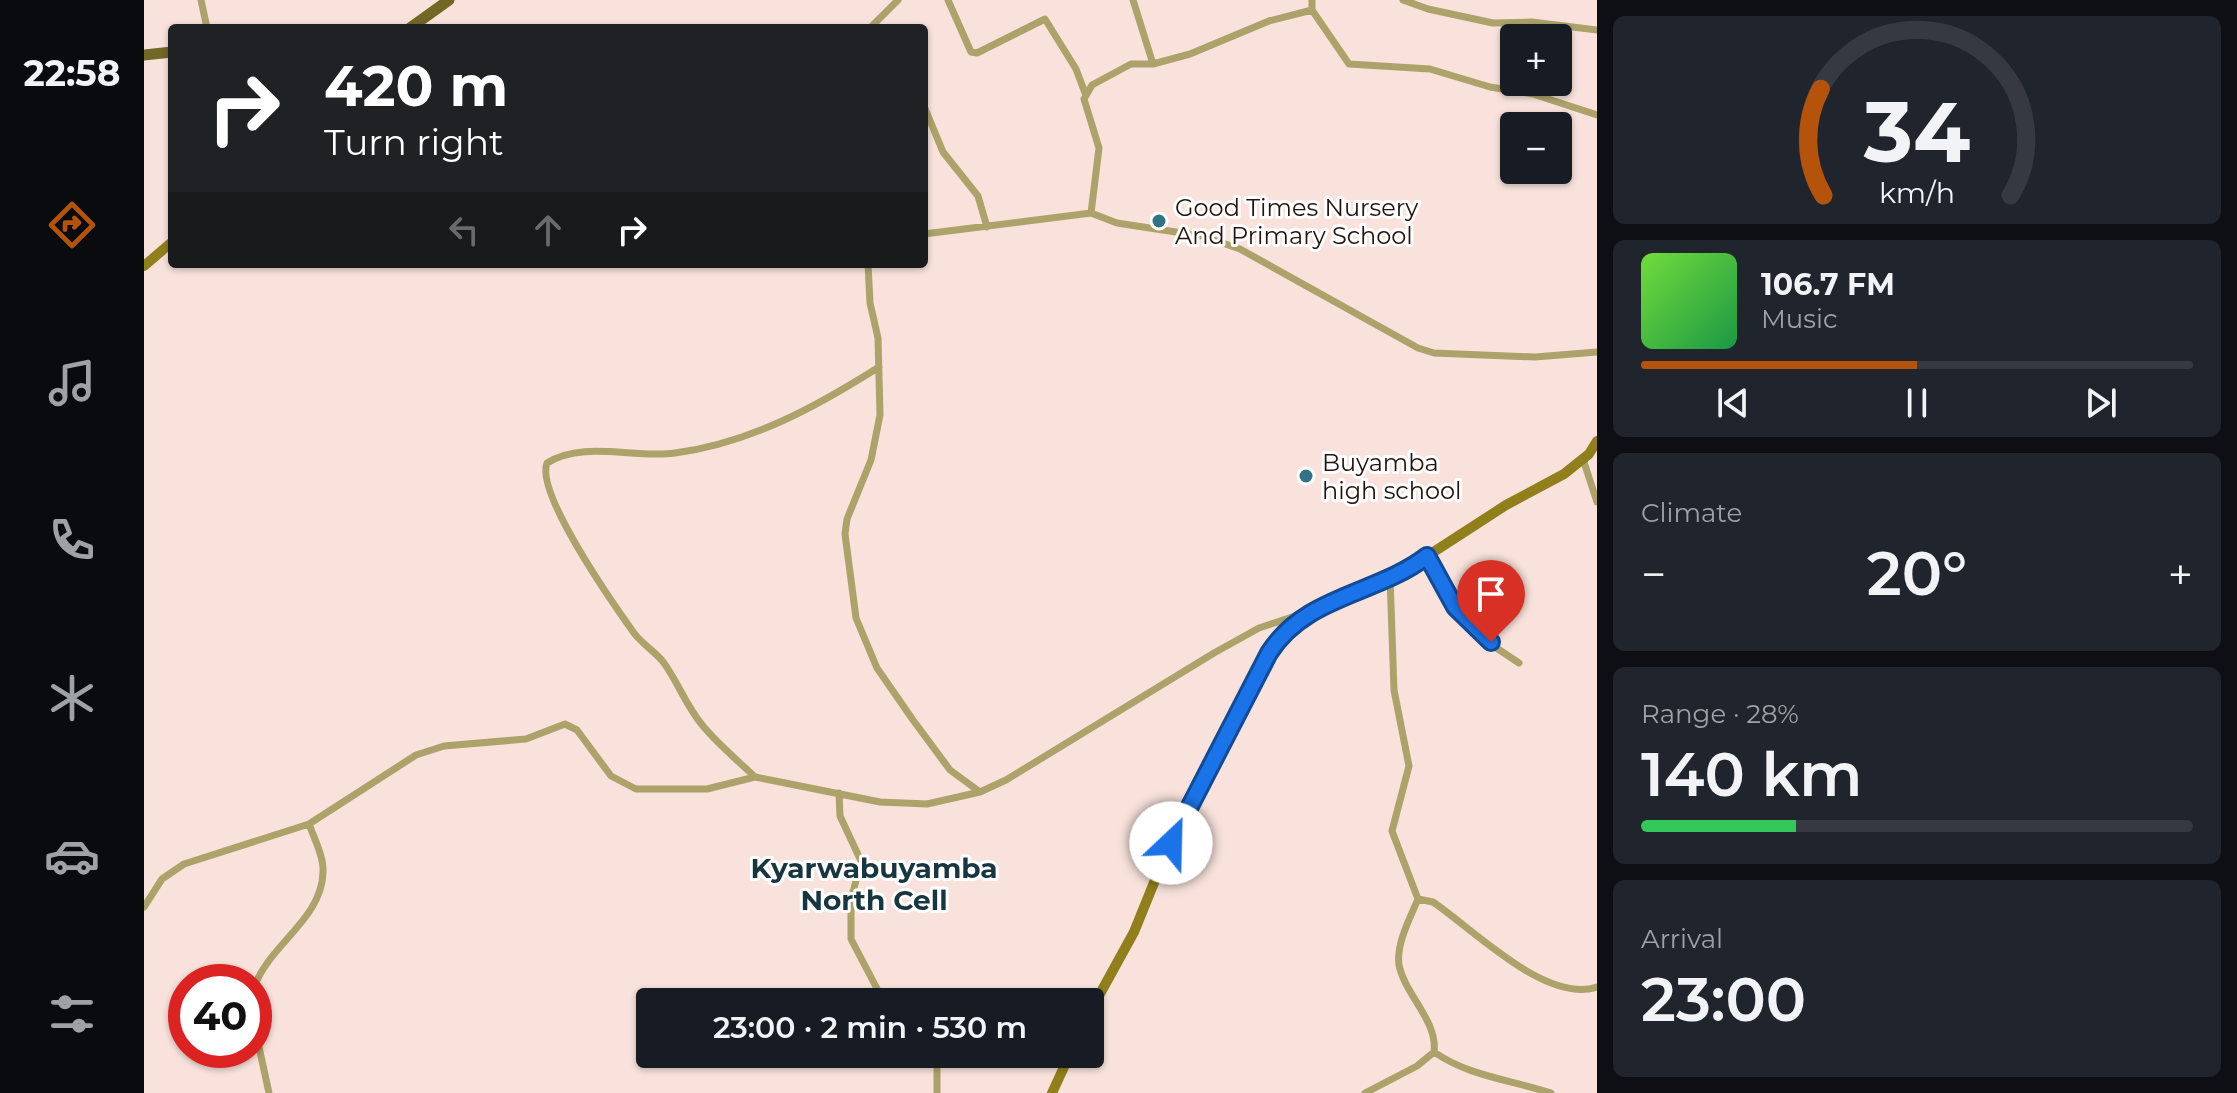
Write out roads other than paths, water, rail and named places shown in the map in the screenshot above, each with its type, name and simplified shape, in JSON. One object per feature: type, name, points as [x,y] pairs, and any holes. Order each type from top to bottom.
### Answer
[{"type":"main road","points":[[414,24],[449,0]]},
{"type":"main road","points":[[144,55],[168,52]]},
{"type":"street","points":[[201,0],[206,24]]},
{"type":"street","points":[[874,24],[898,0]]},
{"type":"street","points":[[948,0],[963,40],[971,52],[977,53],[1045,19],[1076,69],[1099,148],[1091,213]]},
{"type":"street","points":[[1133,0],[1153,64]]},
{"type":"street","points":[[1312,0],[1312,10],[1349,64],[1430,69],[1490,87],[1533,94],[1597,115]]},
{"type":"street","points":[[1403,0],[1428,9],[1493,23],[1532,22],[1597,30]]},
{"type":"street","points":[[1085,93],[1107,75],[1131,64],[1153,64],[1223,43],[1269,21],[1312,10]]},
{"type":"street","points":[[928,116],[943,152],[978,196],[987,227]]},
{"type":"street","points":[[928,234],[1091,213],[1117,223],[1182,232],[1240,249],[1418,348],[1434,353],[1535,357],[1597,352]]},
{"type":"street","points":[[144,266],[168,245]]},
{"type":"street","points":[[868,268],[879,367],[880,415],[871,460],[847,519],[845,534],[858,630],[877,668],[922,733],[950,770],[980,792]]},
{"type":"street","points":[[755,777],[706,730],[690,710],[664,662],[635,634],[567,526],[547,486],[544,470],[547,463],[564,455],[672,454],[761,432],[879,367]]},
{"type":"street","points":[[144,907],[162,879],[184,864],[309,824],[375,779],[428,750],[526,739],[565,724],[577,730],[611,776],[636,789],[707,789],[755,777],[907,805],[980,792],[1075,741],[1236,640],[1282,618],[1312,610],[1390,577],[1427,556],[1583,459],[1597,441]]},
{"type":"street","points":[[1583,459],[1597,502]]},
{"type":"street","points":[[1427,556],[1456,609],[1495,647],[1519,663]]},
{"type":"street","points":[[1390,577],[1394,690],[1409,766],[1392,831],[1418,899],[1402,942],[1399,963],[1432,1035],[1434,1052]]},
{"type":"street","points":[[1103,988],[1134,932],[1179,821],[1269,653],[1279,637],[1312,610]]},
{"type":"street","points":[[839,793],[840,816],[861,861],[851,900],[851,942],[876,988]]},
{"type":"street","points":[[266,964],[307,914],[320,884],[323,869],[309,824]]},
{"type":"street","points":[[1418,899],[1433,902],[1534,975],[1573,991],[1597,987]]},
{"type":"street","points":[[1365,1093],[1417,1066],[1434,1052]]},
{"type":"street","points":[[1434,1052],[1461,1069],[1508,1079],[1551,1093]]},
{"type":"street","points":[[264,1068],[269,1093]]},
{"type":"street","points":[[937,1068],[937,1093]]},
{"type":"street","points":[[1052,1093],[1064,1068]]},
{"type":"place","name":"Good Times Nursery And Primary School","points":[[1159,221]]},
{"type":"place","name":"Buyamba high school","points":[[1306,476]]},
{"type":"district","name":"Kyarwabuyamba North Cell","points":[[874,884]]}]
